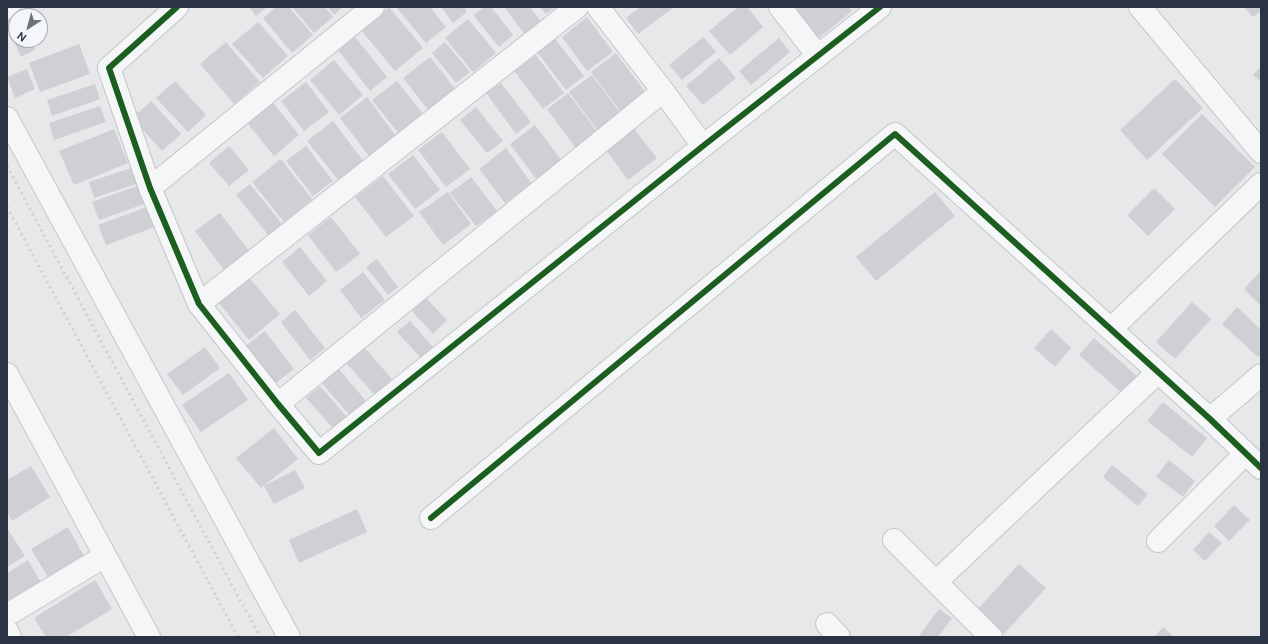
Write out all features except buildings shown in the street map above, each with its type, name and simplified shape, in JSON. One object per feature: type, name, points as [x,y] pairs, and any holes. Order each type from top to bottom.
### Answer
[{"type":"street","points":[[177,7],[109,68],[150,188],[199,304],[319,453],[703,146],[880,7]]},
{"type":"street","points":[[150,188],[373,7]]},
{"type":"street","points":[[199,304],[577,7]]},
{"type":"street","points":[[598,7],[663,91],[703,146]]},
{"type":"street","points":[[780,7],[818,56]]},
{"type":"street","points":[[1140,7],[1261,152]]},
{"type":"street","points":[[278,404],[663,91]]},
{"type":"street","points":[[7,118],[289,637]]},
{"type":"street","points":[[431,518],[895,134],[1210,419],[1253,461],[1158,541]]},
{"type":"street","points":[[1111,329],[1261,184]]},
{"type":"street","points":[[936,582],[1158,372]]},
{"type":"street","points":[[7,374],[149,637]]},
{"type":"street","points":[[1210,419],[1261,375]]},
{"type":"street","points":[[894,540],[991,637]]},
{"type":"street","points":[[7,615],[105,556]]},
{"type":"street","points":[[7,632],[10,637]]},
{"type":"railway","points":[[7,166],[260,637]]},
{"type":"railway","points":[[7,207],[238,637]]},
{"type":"cycle path","points":[[177,7],[109,68],[150,188],[199,304],[319,453],[703,146],[880,7]]},
{"type":"cycle path","points":[[431,518],[895,134],[1210,419],[1261,468]]}]
